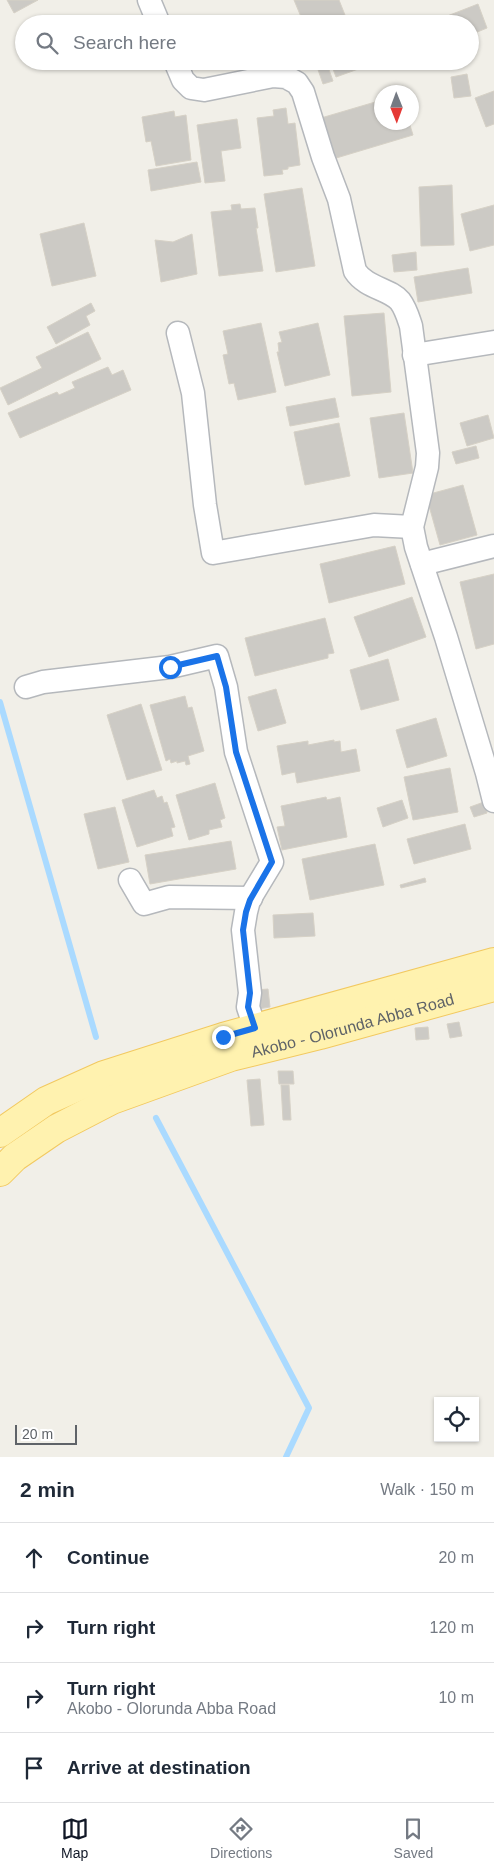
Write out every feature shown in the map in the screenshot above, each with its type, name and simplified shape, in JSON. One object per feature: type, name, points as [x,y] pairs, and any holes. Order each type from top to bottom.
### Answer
[{"type":"main road","name":"Akobo - Olorunda Abba Road","points":[[0,1172],[16,1157],[56,1129],[112,1100],[494,962]]},
{"type":"main road","name":"Akobo - Olorunda Abba Road","points":[[0,1132],[46,1101],[104,1074],[255,1028],[334,1019],[494,987]]},
{"type":"street","points":[[149,0],[155,15]]},
{"type":"street","points":[[179,70],[183,80],[191,88],[204,90],[272,76],[286,78],[297,83],[303,92],[323,157],[340,199],[355,271],[360,279],[399,300],[407,314],[428,453],[427,467],[412,527],[416,548],[491,773],[494,801]]},
{"type":"street","points":[[178,333],[194,393],[205,505],[212,553],[374,525],[412,527]]},
{"type":"street","points":[[414,356],[494,342]]},
{"type":"street","points":[[422,564],[494,546]]},
{"type":"street","points":[[26,687],[42,682],[170,667],[217,656],[226,687],[236,752],[272,862],[251,898],[243,930],[250,993],[248,1007],[255,1028]]},
{"type":"street","points":[[130,880],[144,904],[169,897],[251,898]]},
{"type":"building","points":[[7,0],[38,0],[14,13]]},
{"type":"building","points":[[294,0],[339,0],[345,15],[300,15]]},
{"type":"building","points":[[478,4],[487,28],[479,31],[479,15],[450,15]]},
{"type":"building","points":[[318,70],[329,70],[333,81],[323,84]]},
{"type":"building","points":[[333,70],[355,70],[336,77]]},
{"type":"building","points":[[467,74],[471,96],[454,98],[451,77]]},
{"type":"building","points":[[494,91],[494,124],[486,127],[475,98]]},
{"type":"building","points":[[374,102],[374,130],[411,130],[413,135],[333,159],[321,118]]},
{"type":"building","points":[[286,108],[288,124],[295,123],[300,165],[282,170],[283,174],[264,176],[257,118],[274,116],[273,110]]},
{"type":"building","points":[[174,111],[175,117],[186,115],[191,160],[156,166],[151,141],[146,142],[142,117]]},
{"type":"building","points":[[237,119],[241,148],[221,151],[225,181],[205,183],[197,125]]},
{"type":"building","points":[[197,162],[201,182],[151,191],[148,170]]},
{"type":"building","points":[[452,185],[454,245],[421,246],[419,187]]},
{"type":"building","points":[[302,188],[315,266],[276,272],[264,194]]},
{"type":"building","points":[[240,204],[241,209],[255,208],[258,228],[256,228],[263,271],[219,276],[211,212],[232,210],[231,205]]},
{"type":"building","points":[[494,205],[494,245],[470,251],[461,214]]},
{"type":"building","points":[[84,223],[96,276],[52,286],[40,234]]},
{"type":"building","points":[[192,234],[197,274],[161,282],[155,240],[173,242]]},
{"type":"building","points":[[416,252],[417,270],[394,272],[392,255]]},
{"type":"building","points":[[468,268],[472,293],[418,302],[414,277]]},
{"type":"building","points":[[91,303],[95,311],[86,316],[90,325],[56,344],[47,327]]},
{"type":"building","points":[[384,313],[391,392],[352,396],[344,316]]},
{"type":"building","points":[[261,323],[276,392],[238,400],[234,383],[229,384],[223,355],[228,354],[223,331]]},
{"type":"building","points":[[318,323],[330,375],[285,386],[277,352],[279,352],[278,343],[282,342],[279,332]]},
{"type":"building","points":[[88,332],[101,359],[8,405],[0,388],[42,368],[36,357]]},
{"type":"building","points":[[108,367],[112,375],[123,370],[131,390],[20,438],[8,413],[57,392],[59,395],[75,388],[72,382]]},
{"type":"building","points":[[335,398],[339,417],[290,426],[286,407]]},
{"type":"building","points":[[404,413],[413,473],[379,478],[370,418]]},
{"type":"building","points":[[488,415],[494,438],[467,446],[460,423]]},
{"type":"building","points":[[339,423],[350,476],[305,485],[294,432]]},
{"type":"building","points":[[476,446],[479,458],[456,464],[452,452]]},
{"type":"building","points":[[463,485],[477,535],[440,545],[426,495]]},
{"type":"building","points":[[395,546],[405,584],[329,603],[320,564]]},
{"type":"building","points":[[494,574],[494,644],[476,649],[460,582]]},
{"type":"building","points":[[412,597],[426,637],[369,657],[354,617]]},
{"type":"building","points":[[325,618],[334,653],[328,654],[328,658],[255,676],[245,638]]},
{"type":"building","points":[[388,659],[399,700],[361,710],[350,670]]},
{"type":"building","points":[[276,689],[286,723],[258,731],[248,697]]},
{"type":"building","points":[[185,696],[188,708],[192,707],[204,751],[188,756],[190,764],[186,765],[185,761],[171,763],[170,759],[166,761],[150,705]]},
{"type":"building","points":[[141,704],[162,770],[127,780],[107,715]]},
{"type":"building","points":[[436,718],[447,756],[407,768],[396,730]]},
{"type":"building","points":[[334,740],[334,742],[340,741],[341,752],[356,749],[360,771],[297,783],[295,772],[282,775],[277,746],[308,741],[308,745]]},
{"type":"building","points":[[450,768],[458,812],[413,820],[404,777]]},
{"type":"building","points":[[215,783],[225,818],[220,820],[222,827],[209,830],[209,834],[189,840],[176,795]]},
{"type":"building","points":[[154,790],[157,798],[162,796],[164,803],[167,802],[175,827],[171,828],[173,836],[137,847],[122,800]]},
{"type":"building","points":[[326,797],[327,800],[340,797],[347,837],[282,850],[277,827],[285,826],[281,806]]},
{"type":"building","points":[[402,800],[408,818],[383,827],[377,808]]},
{"type":"building","points":[[484,802],[487,813],[474,817],[470,807]]},
{"type":"building","points":[[115,807],[129,862],[98,869],[84,814]]},
{"type":"building","points":[[465,824],[471,849],[414,864],[407,839]]},
{"type":"building","points":[[231,841],[236,869],[150,884],[145,855]]},
{"type":"building","points":[[375,844],[384,885],[310,900],[302,859]]},
{"type":"building","points":[[425,878],[426,882],[401,888],[400,885]]},
{"type":"building","points":[[313,913],[315,936],[274,938],[273,915]]},
{"type":"building","points":[[268,989],[270,1007],[258,1009],[256,990]]},
{"type":"building","points":[[459,1022],[462,1036],[450,1038],[447,1024]]},
{"type":"building","points":[[428,1027],[429,1039],[416,1040],[415,1028]]},
{"type":"building","points":[[278,1071],[293,1071],[294,1084],[279,1084]]},
{"type":"building","points":[[260,1079],[264,1125],[251,1126],[247,1080]]},
{"type":"building","points":[[281,1085],[289,1085],[291,1120],[283,1120]]},
{"type":"waterway","points":[[0,702],[96,1037]]},
{"type":"waterway","points":[[156,1118],[309,1408],[286,1457]]},
{"type":"route","points":[[170,667],[217,656],[226,687],[236,752],[272,862],[250,900],[243,930],[250,993],[248,1007],[255,1028],[223,1037]]}]
